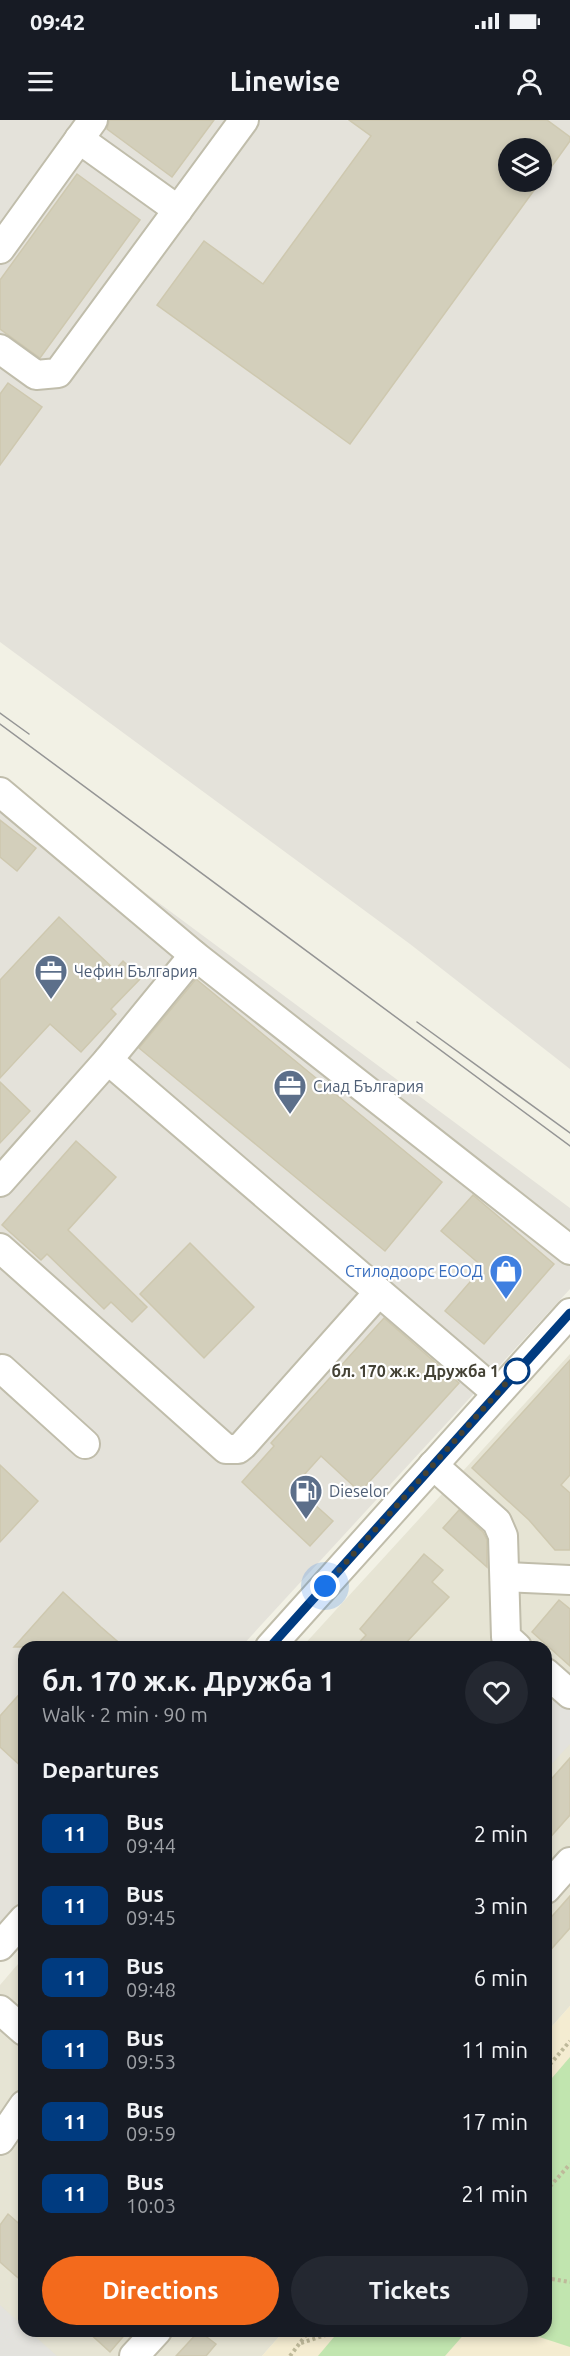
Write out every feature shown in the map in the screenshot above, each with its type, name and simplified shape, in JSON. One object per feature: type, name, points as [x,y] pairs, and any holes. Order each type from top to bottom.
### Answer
[{"type":"street","points":[[0,348],[36,375],[58,373],[244,120]]},
{"type":"street","points":[[0,249],[86,129],[178,210]]},
{"type":"street","points":[[0,792],[194,955],[570,1250]]},
{"type":"street","points":[[0,1182],[108,1060],[194,955]]},
{"type":"street","points":[[108,1060],[497,1393]]},
{"type":"street","points":[[0,1248],[221,1446],[232,1450],[243,1445],[379,1292]]},
{"type":"street","points":[[275,1641],[570,1313]]},
{"type":"street","points":[[0,1371],[2,1369],[85,1444]]},
{"type":"street","points":[[433,1466],[497,1522],[503,1536],[506,1637],[510,1641]]},
{"type":"street","points":[[505,1577],[570,1580]]},
{"type":"street","points":[[552,1678],[570,1694]]},
{"type":"street","points":[[552,1882],[570,1862]]},
{"type":"street","points":[[0,1946],[18,1926]]},
{"type":"street","points":[[0,2010],[18,2026]]},
{"type":"street","points":[[0,2140],[18,2114]]},
{"type":"street","points":[[134,2356],[151,2337]]},
{"type":"path","points":[[552,2062],[570,2040]]},
{"type":"path","points":[[552,2184],[570,2164]]},
{"type":"path","points":[[552,2279],[570,2282]]},
{"type":"path","points":[[290,2356],[305,2337]]},
{"type":"path","points":[[301,2343],[320,2337]]},
{"type":"shaded area","points":[[0,120],[570,120],[570,1069],[410,944],[0,642]]},
{"type":"shaded area","points":[[0,785],[570,1208],[570,1289],[247,1641],[18,1641],[18,1907],[0,1928]]},
{"type":"shaded area","points":[[570,1354],[570,2006],[552,2026],[552,1641],[307,1641]]},
{"type":"shaded area","points":[[552,1664],[570,1680],[570,1744],[552,1764]]},
{"type":"shaded area","points":[[18,1964],[18,2337],[279,2337],[262,2356],[0,2356],[0,1985]]},
{"type":"shaded area","points":[[570,2006],[570,2356],[262,2356],[279,2337],[552,2337],[552,2026]]},
{"type":"shaded area","points":[[0,2305],[18,2322],[18,2337],[36,2337],[57,2356],[0,2356]]},
{"type":"green space","points":[[570,2057],[570,2347],[539,2337],[552,2337],[552,2078]]},
{"type":"green space","points":[[334,2337],[462,2337],[445,2356],[318,2356]]},
{"type":"building","points":[[109,120],[214,120],[172,177],[107,129]]},
{"type":"building","points":[[349,120],[547,120],[570,137],[570,141],[552,166],[552,138],[498,138],[498,192],[533,192],[350,444],[157,305],[204,241],[263,284],[371,136]]},
{"type":"building","points":[[77,174],[140,220],[40,358],[0,329],[0,280]]},
{"type":"building","points":[[8,383],[42,407],[0,465],[0,394]]},
{"type":"building","points":[[0,820],[36,848],[17,871],[0,857]]},
{"type":"building","name":"Чефин България","points":[[59,917],[115,970],[123,961],[141,978],[111,1009],[116,1014],[81,1052],[50,1024],[0,1078],[0,980]]},
{"type":"building","name":"Сиад България","points":[[196,979],[442,1182],[385,1251],[139,1048]]},
{"type":"building","points":[[0,1082],[30,1111],[0,1143]]},
{"type":"building","points":[[76,1141],[116,1177],[68,1230],[147,1307],[132,1322],[111,1302],[104,1309],[47,1254],[41,1260],[2,1225]]},
{"type":"building","points":[[473,1195],[554,1264],[484,1344],[445,1311],[483,1267],[441,1231]]},
{"type":"building","points":[[190,1243],[254,1307],[204,1358],[140,1294]]},
{"type":"building","points":[[384,1318],[459,1383],[360,1492],[321,1456],[294,1486],[333,1521],[310,1546],[242,1482],[274,1446],[271,1443]]},
{"type":"building","points":[[570,1360],[570,1475],[561,1485],[570,1493],[570,1550],[555,1550],[529,1520],[472,1468]]},
{"type":"building","points":[[0,1465],[38,1501],[0,1542]]},
{"type":"building","points":[[459,1510],[483,1532],[487,1540],[487,1567],[443,1528]]},
{"type":"building","points":[[424,1554],[443,1570],[432,1582],[449,1597],[408,1641],[360,1641],[366,1635],[360,1629]]},
{"type":"building","points":[[63,1592],[117,1641],[19,1641]]},
{"type":"building","points":[[559,1600],[570,1609],[570,1666],[552,1650],[552,1641],[542,1641],[532,1632]]},
{"type":"building","points":[[18,1696],[18,1764],[0,1747],[0,1716]]},
{"type":"building","points":[[570,1758],[570,1815],[552,1835],[552,1778]]},
{"type":"building","points":[[570,1896],[570,1928],[552,1948],[552,1916]]},
{"type":"building","points":[[8,2214],[18,2223],[18,2278],[0,2262],[0,2225]]},
{"type":"building","points":[[94,2337],[123,2337],[110,2352]]},
{"type":"building","points":[[193,2337],[207,2337],[216,2344],[206,2356],[176,2356]]},
{"type":"tram line","points":[[0,713],[29,734]]},
{"type":"tram line","points":[[0,724],[570,1146]]},
{"type":"tram line","points":[[417,1022],[570,1133]]},
{"type":"bus line","name":"11","points":[[275,1641],[570,1313]]},
{"type":"place","name":"Чефин България","points":[[51,1000]]},
{"type":"place","name":"Сиад България","points":[[290,1115]]},
{"type":"place","name":"Стилодоорс ЕООД","points":[[506,1300]]},
{"type":"place","name":"бл. 170 ж.к. Дружба 1","points":[[517,1371]]},
{"type":"place","name":"Dieselor","points":[[306,1520]]},
{"type":"route","points":[[325,1586],[517,1371]]}]
